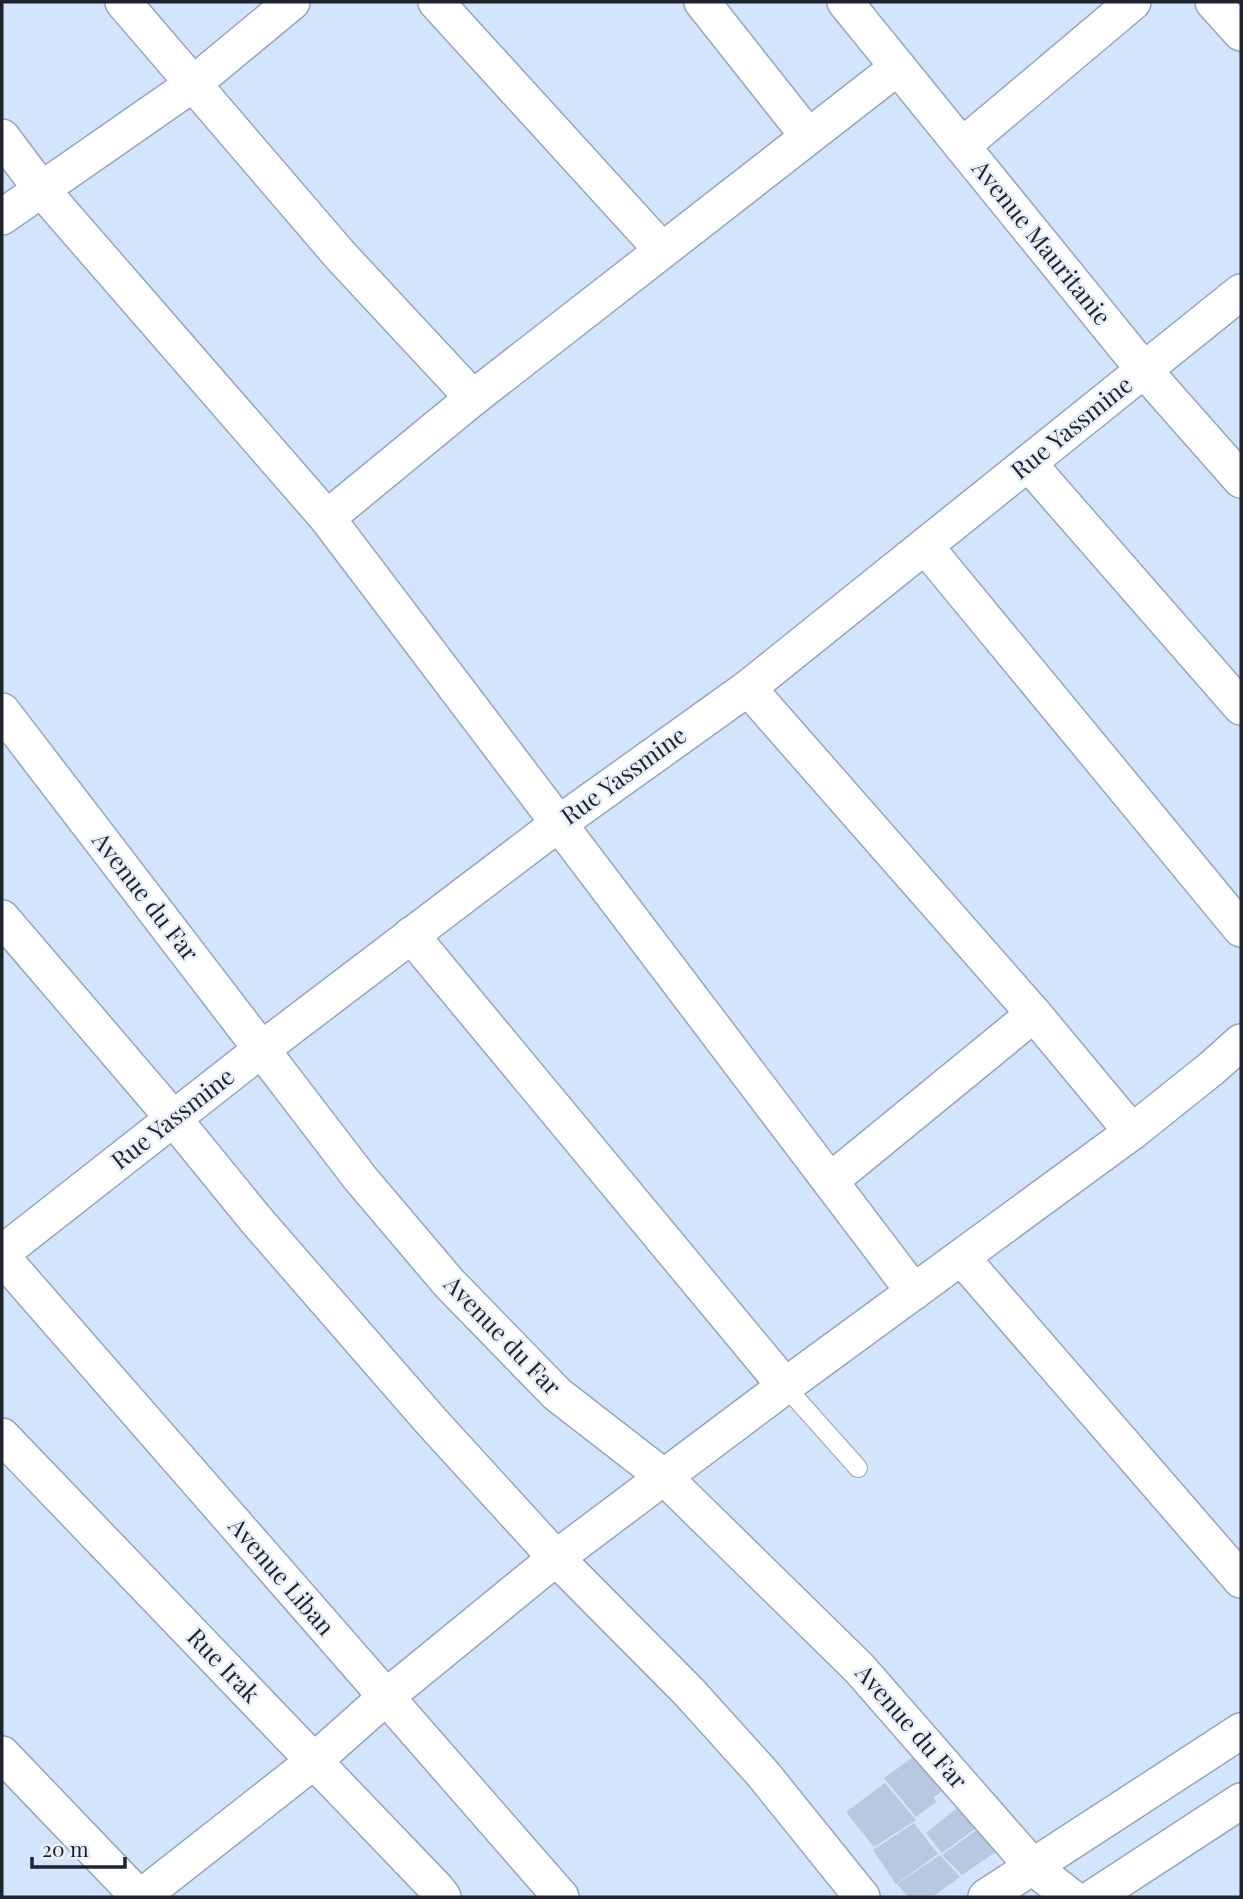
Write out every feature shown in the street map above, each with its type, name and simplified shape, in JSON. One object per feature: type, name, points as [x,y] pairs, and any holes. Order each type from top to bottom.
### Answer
[{"type":"street","points":[[123,2],[339,254],[473,398]]},
{"type":"street","points":[[2,217],[193,84],[292,2]]},
{"type":"street","points":[[436,2],[662,250]]},
{"type":"street","points":[[702,2],[808,136]]},
{"type":"street","points":[[962,146],[1133,2]]},
{"type":"street","points":[[1213,2],[1240,30]]},
{"type":"street","name":"Avenue Mauritanie","points":[[854,5],[898,67],[1144,370],[1241,480]]},
{"type":"street","points":[[327,518],[473,398],[898,67]]},
{"type":"street","points":[[2,137],[41,189],[327,518],[914,1292]]},
{"type":"street","name":"Rue Yassmine","points":[[2,1255],[173,1118],[411,935],[558,824],[748,688],[1241,292]]},
{"type":"street","points":[[1028,463],[1241,707]]},
{"type":"street","points":[[925,546],[1241,929]]},
{"type":"street","points":[[748,688],[1034,1014],[1132,1132]]},
{"type":"street","name":"Avenue du Far","points":[[8,734],[262,1049],[360,1178],[449,1283],[556,1394],[664,1477],[859,1668],[1034,1868],[1071,1897]]},
{"type":"street","points":[[2,918],[257,1221],[431,1421],[556,1558],[688,1691],[763,1774],[862,1897]]},
{"type":"street","points":[[411,935],[785,1386]]},
{"type":"street","points":[[830,1181],[1034,1014]]},
{"type":"street","points":[[2,1754],[140,1897],[314,1760],[386,1697],[556,1558],[785,1386],[1132,1132],[1241,1042]]},
{"type":"street","name":"Avenue Liban","points":[[2,1255],[562,1897]]},
{"type":"street","points":[[962,1258],[1241,1580]]},
{"type":"street","name":"Rue Irak","points":[[2,1436],[443,1897]]},
{"type":"street","points":[[986,1897],[1241,1731]]},
{"type":"street","points":[[1094,1897],[1241,1801]]},
{"type":"lane","points":[[785,1386],[858,1468]]},
{"type":"building","points":[[923,1750],[950,1785],[934,1797],[936,1802],[916,1817],[884,1778]]},
{"type":"building","points":[[885,1783],[916,1820],[874,1847],[846,1812]]},
{"type":"building","points":[[962,1804],[979,1826],[942,1853],[926,1833]]},
{"type":"building","points":[[914,1823],[938,1854],[896,1884],[873,1850]]},
{"type":"building","points":[[978,1829],[997,1851],[962,1875],[942,1855]]},
{"type":"building","points":[[940,1855],[960,1877],[932,1897],[908,1897],[897,1884]]}]
